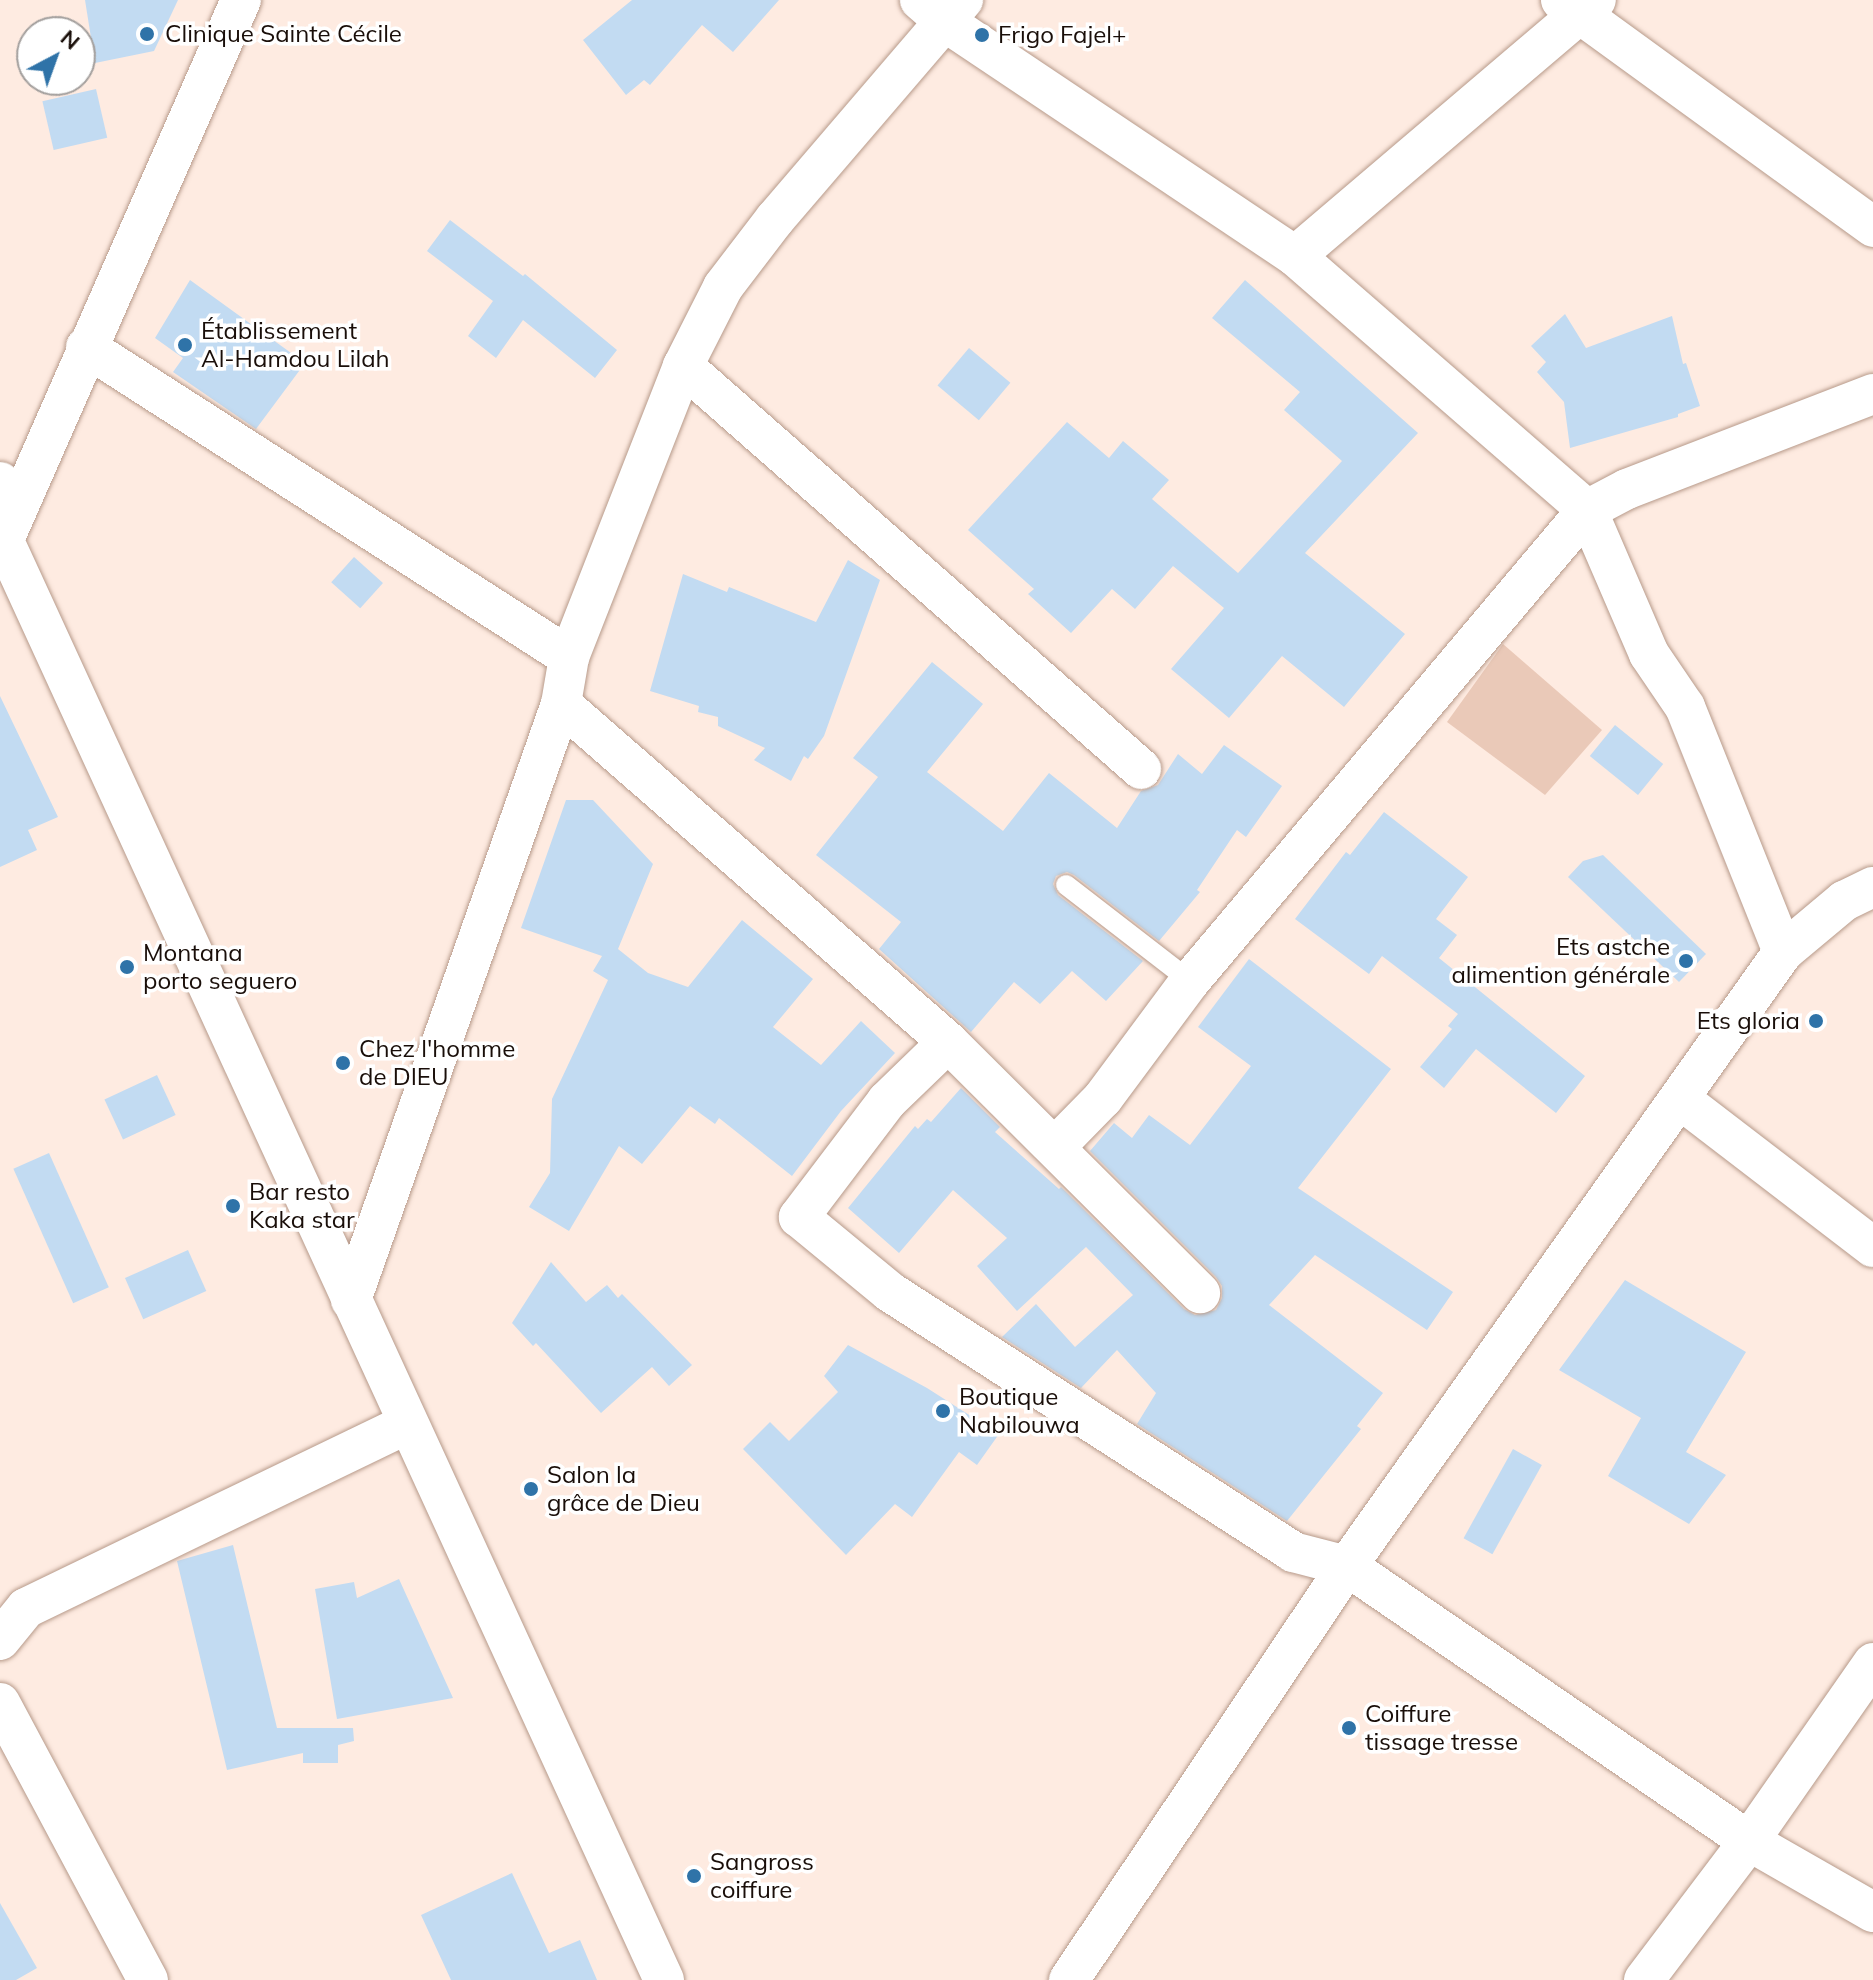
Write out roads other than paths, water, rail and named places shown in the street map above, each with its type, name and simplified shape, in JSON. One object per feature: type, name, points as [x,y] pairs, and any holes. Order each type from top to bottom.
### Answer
[{"type":"street","points":[[2,545],[86,347],[241,0]]},
{"type":"street","points":[[1295,256],[1579,5],[1873,227]]},
{"type":"street","points":[[351,1300],[561,704],[569,657],[683,366],[723,287],[942,7],[1295,256],[1587,510],[1649,654],[1685,707],[1783,952]]},
{"type":"street","points":[[86,347],[569,657]]},
{"type":"street","points":[[683,366],[1141,769]]},
{"type":"street","points":[[1056,1146],[1103,1098],[1190,981],[1587,510],[1627,489],[1873,394]]},
{"type":"street","points":[[0,482],[2,545],[664,1980]]},
{"type":"street","points":[[561,704],[948,1042],[1056,1146],[1200,1293]]},
{"type":"street","points":[[1069,1980],[1347,1566],[1783,952],[1844,901],[1873,887]]},
{"type":"street","points":[[948,1042],[887,1101],[799,1217],[890,1292],[1293,1552],[1347,1566],[1749,1841],[1873,1912]]},
{"type":"street","points":[[1680,1099],[1873,1247]]},
{"type":"street","points":[[0,1640],[26,1608],[407,1424]]},
{"type":"street","points":[[1644,1980],[1749,1841],[1873,1663]]},
{"type":"street","points":[[0,1703],[148,1980]]},
{"type":"lane","points":[[1066,885],[1190,981]]},
{"type":"place","name":"Clinique Sainte Cécile","points":[[147,34]]},
{"type":"place","name":"Frigo Fajel+","points":[[982,35]]},
{"type":"place","name":"Établissement Al-Hamdou Lilah","points":[[185,345]]},
{"type":"place","name":"Ets astche alimention générale","points":[[1686,961]]},
{"type":"place","name":"Montana porto seguero","points":[[127,967]]},
{"type":"place","name":"Ets gloria","points":[[1816,1021]]},
{"type":"place","name":"Chez l'homme de DIEU","points":[[343,1063]]},
{"type":"place","name":"Bar resto Kaka star","points":[[233,1206]]},
{"type":"place","name":"Boutique Nabilouwa","points":[[943,1411]]},
{"type":"place","name":"Salon la grâce de Dieu","points":[[531,1489]]},
{"type":"place","name":"Coiffure tissage tresse","points":[[1349,1728]]},
{"type":"place","name":"Sangross coiffure","points":[[694,1876]]}]
